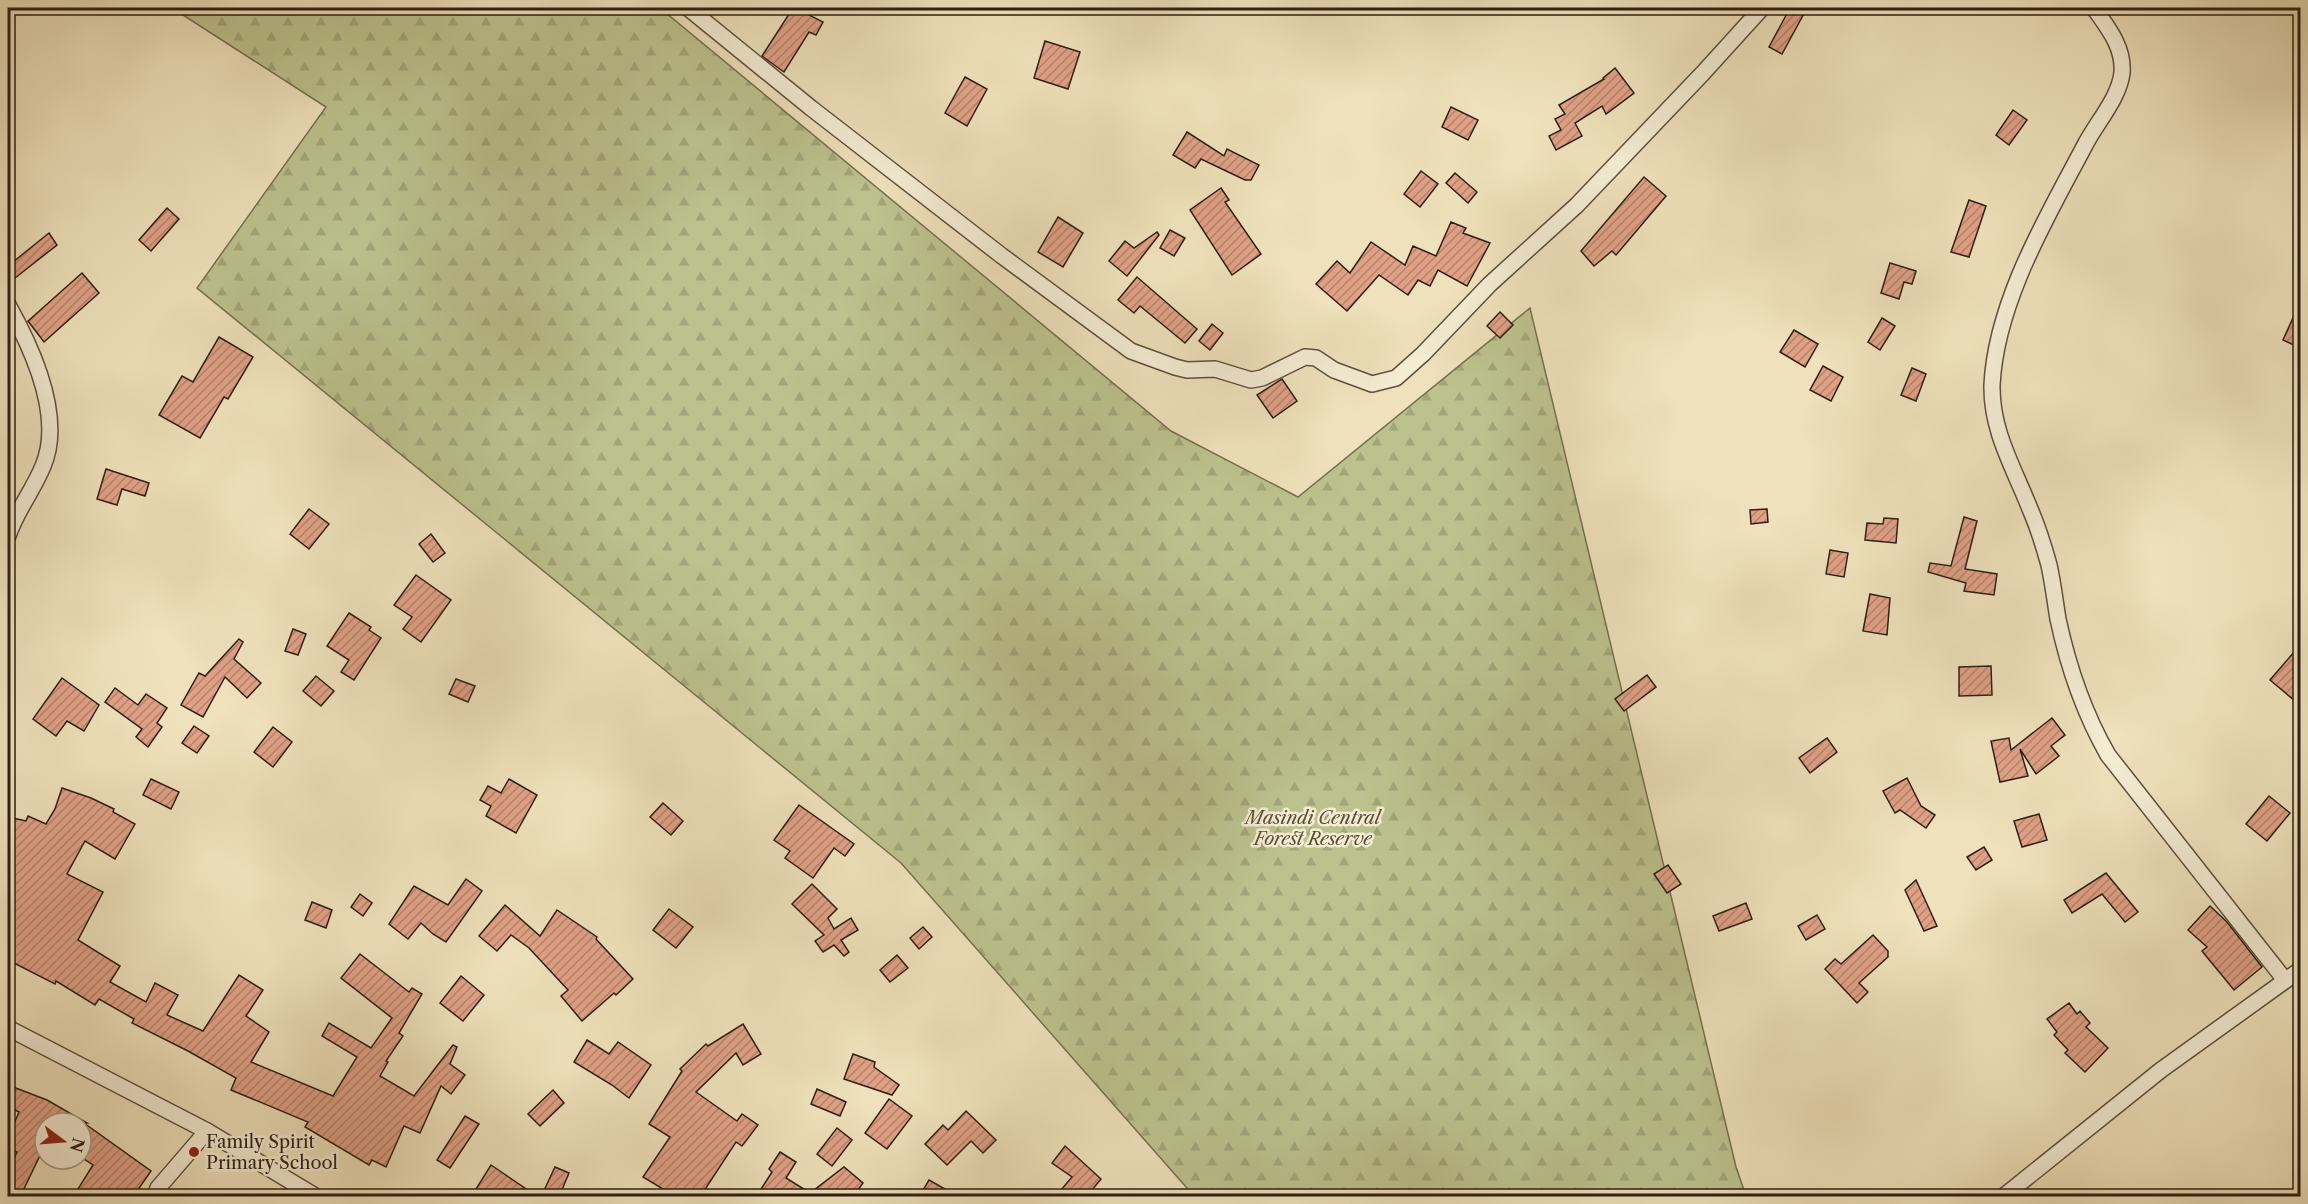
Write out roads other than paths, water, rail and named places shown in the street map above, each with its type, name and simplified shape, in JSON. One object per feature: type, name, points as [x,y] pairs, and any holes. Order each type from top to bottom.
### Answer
[{"type":"street","points":[[688,8],[1002,256],[1131,351],[1175,367],[1215,369],[1251,380],[1262,378],[1305,357],[1316,358],[1334,370],[1372,384],[1396,378],[1423,354],[1490,284],[1577,205],[1762,8]]},
{"type":"street","points":[[2094,8],[2118,43],[2122,58],[2119,87],[2038,233],[2018,280],[2000,335],[1992,383],[1993,413],[2002,448],[2031,510],[2049,566],[2068,658],[2099,740],[2108,755],[2285,980]]},
{"type":"street","points":[[8,305],[37,365],[50,432],[44,464],[19,509],[8,536]]},
{"type":"street","points":[[2004,1197],[2161,1070],[2301,970]]},
{"type":"street","points":[[8,1028],[207,1131],[315,1197]]},
{"type":"street","points":[[155,1197],[158,1188],[207,1131]]},
{"type":"place","name":"Family Spirit Primary School","points":[[194,1152]]},
{"type":"park label","name":"Masindi Central Forest Reserve","points":[[1313,828]]}]
